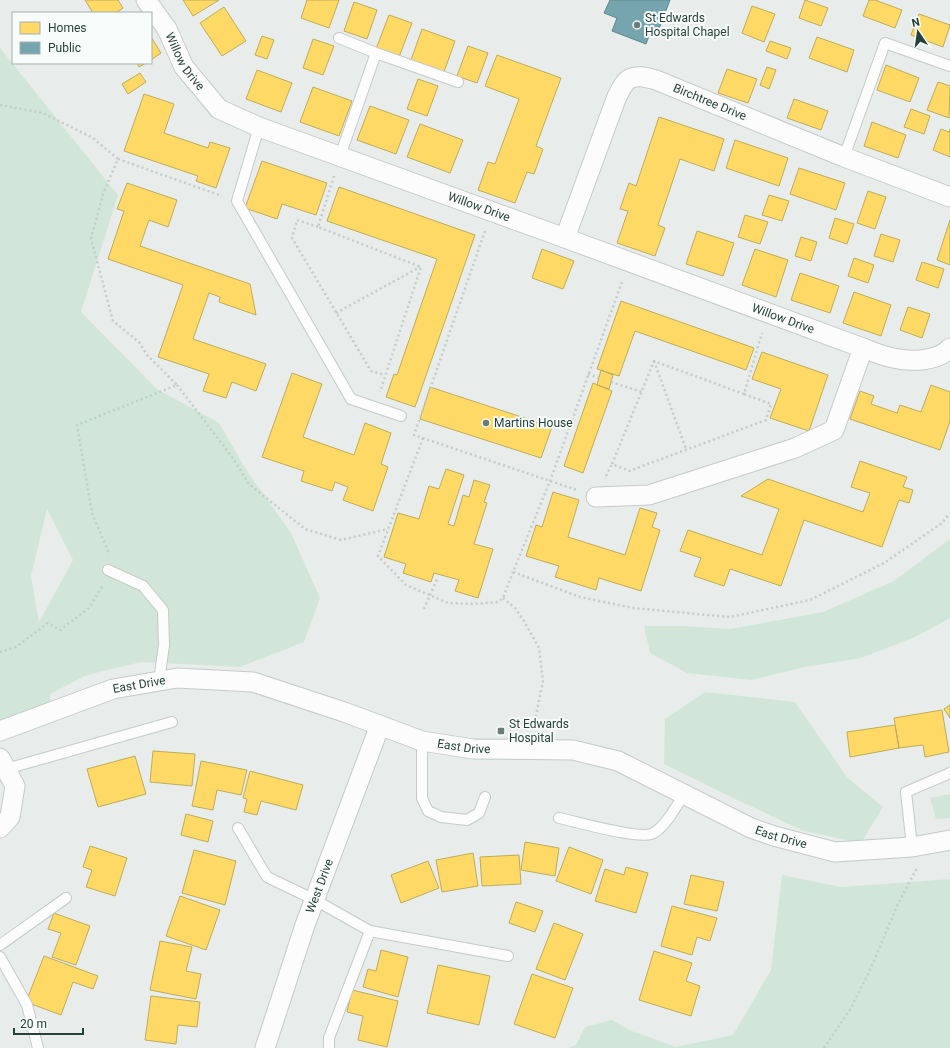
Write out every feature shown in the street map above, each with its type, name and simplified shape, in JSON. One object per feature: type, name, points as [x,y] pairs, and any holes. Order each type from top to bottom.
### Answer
[{"type":"street","name":"Willow Drive","points":[[146,0],[167,29],[184,67],[219,109],[259,127],[893,358],[925,360],[946,353],[950,348]]},
{"type":"street","name":"Birchtree Drive","points":[[565,238],[616,99],[622,87],[631,78],[643,77],[656,80],[844,157],[950,197]]},
{"type":"street","points":[[596,497],[649,495],[795,448],[834,430],[863,348]]},
{"type":"street","name":"East Drive","points":[[0,731],[113,688],[177,678],[253,682],[422,740],[473,749],[573,750],[618,761],[751,828],[774,836],[835,852],[921,845],[950,840]]},
{"type":"street","name":"West Drive","points":[[265,1048],[315,900],[380,725]]},
{"type":"street","points":[[0,828],[10,817],[15,786],[3,763]]},
{"type":"lane","points":[[338,38],[458,82]]},
{"type":"lane","points":[[844,157],[885,43],[950,66]]},
{"type":"lane","points":[[340,156],[376,53]]},
{"type":"lane","points":[[259,127],[237,201],[351,399],[401,416]]},
{"type":"lane","points":[[108,570],[143,586],[163,610],[164,644],[159,681]]},
{"type":"lane","points":[[3,763],[172,722]]},
{"type":"lane","points":[[422,740],[422,798],[428,811],[441,818],[467,820],[480,813],[485,797]]},
{"type":"lane","points":[[921,845],[906,792],[950,773]]},
{"type":"lane","points":[[559,818],[634,835],[651,834],[663,825],[684,794]]},
{"type":"lane","points":[[238,828],[267,877],[315,900],[370,931],[508,956]]},
{"type":"lane","points":[[0,945],[66,898]]},
{"type":"lane","points":[[329,1048],[329,1038],[370,931]]},
{"type":"lane","points":[[0,957],[27,1006],[38,1048]]},
{"type":"path","points":[[0,105],[43,113],[93,138],[118,159],[237,201]]},
{"type":"path","points":[[318,227],[340,156]]},
{"type":"path","points":[[118,159],[103,194],[91,239],[103,278],[113,321],[139,342],[147,356],[177,385],[232,457],[249,484],[304,529],[341,540],[388,529]]},
{"type":"path","points":[[492,211],[414,434],[596,497],[612,464],[654,361]]},
{"type":"path","points":[[385,375],[371,371],[292,238],[297,220],[421,267]]},
{"type":"path","points":[[424,438],[378,556],[406,585],[448,603],[474,604],[498,602],[503,598],[550,481],[629,262]]},
{"type":"path","points":[[336,313],[421,267]]},
{"type":"path","points":[[375,407],[421,267]]},
{"type":"path","points":[[744,394],[768,313]]},
{"type":"path","points":[[612,464],[629,471],[766,420],[771,404],[654,361]]},
{"type":"path","points":[[654,361],[686,449]]},
{"type":"path","points":[[588,374],[599,378]]},
{"type":"path","points":[[611,382],[642,392]]},
{"type":"path","points":[[0,652],[16,647],[48,623],[60,630],[89,608],[102,586],[108,570],[108,551],[92,513],[77,425],[177,385]]},
{"type":"path","points":[[513,572],[580,597],[633,608],[730,617],[810,600],[884,563],[942,523],[950,513]]},
{"type":"path","points":[[424,609],[438,577]]},
{"type":"path","points":[[503,598],[515,608],[539,648],[543,681],[528,750]]},
{"type":"path","points":[[824,1048],[851,1008],[871,968],[921,845]]},
{"type":"green space","points":[[0,48],[118,195],[81,312],[157,389],[219,423],[247,471],[291,533],[320,598],[304,642],[240,667],[141,662],[87,675],[50,694],[52,711],[0,722]],"holes":[[[47,509],[73,560],[39,622],[31,576]]]},
{"type":"green space","points":[[950,539],[950,618],[915,637],[861,658],[805,667],[751,680],[687,673],[650,653],[644,626],[682,626],[730,629],[823,612],[894,581]]},
{"type":"green space","points":[[705,692],[795,702],[847,777],[883,807],[861,843],[804,831],[664,764],[665,719]]},
{"type":"green space","points":[[950,794],[950,818],[936,819],[930,798]]},
{"type":"green space","points":[[782,875],[841,887],[950,879],[950,1048],[568,1048],[576,1045],[585,1027],[612,1020],[629,1030],[676,1047],[733,1035],[771,970]]},
{"type":"building: Homes","points":[[85,0],[118,0],[123,8],[117,12],[92,12]]},
{"type":"building: Homes","points":[[183,0],[219,0],[193,16]]},
{"type":"building: Homes","points":[[307,0],[339,0],[329,28],[301,18]]},
{"type":"building: Homes","points":[[805,0],[828,8],[821,26],[799,18]]},
{"type":"building: Homes","points":[[869,0],[875,0],[902,10],[895,28],[863,16]]},
{"type":"building: Homes","points":[[354,2],[377,10],[367,39],[344,31]]},
{"type":"building: Homes","points":[[752,6],[775,14],[764,42],[742,33]]},
{"type":"building: Homes","points":[[224,7],[246,41],[222,56],[200,23]]},
{"type":"building: Homes","points":[[919,14],[950,25],[943,47],[911,35]]},
{"type":"building: Homes","points":[[389,15],[412,23],[399,57],[376,49]]},
{"type":"building: Homes","points":[[422,29],[455,41],[444,72],[411,60]]},
{"type":"building: Homes","points":[[262,36],[274,40],[267,59],[255,55]]},
{"type":"building: Homes","points":[[817,37],[854,50],[847,72],[809,58]]},
{"type":"building: Homes","points":[[152,39],[161,53],[152,59]]},
{"type":"building: Homes","points":[[313,39],[334,46],[323,75],[303,68]]},
{"type":"building: Homes","points":[[770,41],[791,48],[787,59],[766,51]]},
{"type":"building: Homes","points":[[468,46],[488,53],[477,83],[457,76]]},
{"type":"building: Homes","points":[[497,55],[561,78],[536,146],[543,149],[534,174],[527,172],[515,203],[478,190],[488,162],[495,164],[519,99],[485,86]]},
{"type":"building: Homes","points":[[138,64],[144,64],[139,67]]},
{"type":"building: Homes","points":[[886,65],[919,78],[910,102],[877,90]]},
{"type":"building: Homes","points":[[767,67],[776,70],[769,89],[760,85]]},
{"type":"building: Homes","points":[[727,69],[757,79],[748,103],[718,93]]},
{"type":"building: Homes","points":[[257,70],[292,83],[281,112],[246,99]]},
{"type":"building: Homes","points":[[140,73],[146,82],[128,94],[122,84]]},
{"type":"building: Homes","points":[[418,79],[438,86],[427,116],[407,109]]},
{"type":"building: Homes","points":[[938,82],[950,86],[949,118],[927,110]]},
{"type":"building: Homes","points":[[313,87],[352,101],[339,136],[300,122]]},
{"type":"building: Homes","points":[[144,94],[174,104],[164,133],[208,148],[210,142],[230,148],[216,188],[196,181],[198,176],[124,151]]},
{"type":"building: Homes","points":[[794,99],[828,111],[821,130],[787,118]]},
{"type":"building: Homes","points":[[370,106],[409,120],[396,154],[357,140]]},
{"type":"building: Homes","points":[[911,109],[930,116],[924,134],[904,127]]},
{"type":"building: Homes","points":[[659,117],[724,139],[714,171],[680,159],[658,225],[665,228],[655,256],[617,243],[628,211],[620,209],[629,183],[636,186]]},
{"type":"building: Homes","points":[[872,122],[906,135],[898,158],[864,146]]},
{"type":"building: Homes","points":[[420,124],[463,140],[450,173],[407,157]]},
{"type":"building: Homes","points":[[941,129],[949,132],[950,129],[950,157],[933,150]]},
{"type":"building: Homes","points":[[735,140],[788,158],[779,186],[726,168]]},
{"type":"building: Homes","points":[[262,161],[327,183],[316,215],[282,204],[277,219],[245,208]]},
{"type":"building: Homes","points":[[799,168],[845,183],[836,210],[790,194]]},
{"type":"building: Homes","points":[[127,183],[177,200],[168,227],[149,220],[140,246],[250,284],[256,315],[219,302],[220,297],[209,293],[193,339],[266,364],[256,391],[232,382],[226,398],[203,391],[209,374],[158,357],[183,285],[108,259],[124,211],[117,209]]},
{"type":"building: Homes","points":[[339,187],[475,235],[415,407],[386,397],[394,374],[397,375],[437,259],[327,221]]},
{"type":"building: Homes","points":[[868,191],[886,197],[875,229],[857,223]]},
{"type":"building: Homes","points":[[769,195],[789,201],[782,221],[762,215]]},
{"type":"building: Homes","points":[[745,215],[768,222],[760,244],[738,237]]},
{"type":"building: Homes","points":[[835,218],[854,224],[847,244],[829,238]]},
{"type":"building: Homes","points":[[950,220],[950,265],[937,260]]},
{"type":"building: Homes","points":[[697,231],[734,243],[723,276],[686,264]]},
{"type":"building: Homes","points":[[881,234],[900,240],[893,262],[874,256]]},
{"type":"building: Homes","points":[[801,237],[817,242],[811,261],[795,256]]},
{"type":"building: Homes","points":[[542,249],[574,261],[563,289],[532,278]]},
{"type":"building: Homes","points":[[755,249],[788,260],[776,297],[742,285]]},
{"type":"building: Homes","points":[[854,258],[874,265],[868,283],[848,276]]},
{"type":"building: Homes","points":[[922,262],[944,269],[938,288],[916,280]]},
{"type":"building: Homes","points":[[800,273],[839,286],[830,313],[791,300]]},
{"type":"building: Homes","points":[[854,292],[891,305],[881,336],[843,323]]},
{"type":"building: Homes","points":[[621,301],[754,348],[746,370],[635,331],[619,376],[597,369]]},
{"type":"building: Homes","points":[[908,307],[930,314],[922,338],[900,330]]},
{"type":"building: Homes","points":[[762,352],[828,375],[809,431],[770,418],[781,389],[752,379]]},
{"type":"building: Homes","points":[[601,370],[613,375],[609,389],[597,385]]},
{"type":"building: Homes","points":[[292,373],[322,384],[303,437],[354,455],[365,423],[391,433],[381,464],[388,467],[373,511],[343,500],[348,487],[335,482],[332,491],[301,481],[304,471],[262,457]]},
{"type":"building: Homes","points":[[593,383],[612,391],[583,473],[564,466]]},
{"type":"building: Homes","points":[[931,385],[950,392],[950,421],[940,450],[850,419],[860,391],[874,396],[871,404],[897,413],[900,405],[921,412]]},
{"type":"building: Homes","name":"Martins House","points":[[430,387],[552,427],[541,458],[420,419]]},
{"type":"building: Homes","points":[[860,461],[907,477],[903,487],[913,490],[909,503],[899,500],[882,547],[804,520],[781,586],[730,569],[724,586],[694,576],[701,558],[680,551],[688,530],[762,555],[779,509],[741,496],[768,479],[863,512],[870,493],[851,487]]},
{"type":"building: Homes","points":[[446,469],[464,475],[448,524],[454,526],[463,495],[469,497],[474,480],[490,485],[484,502],[487,503],[474,544],[493,549],[478,598],[455,591],[459,580],[434,573],[431,582],[403,573],[406,564],[384,557],[398,513],[419,519],[429,486],[439,489]]},
{"type":"building: Homes","points":[[553,492],[579,500],[568,537],[625,555],[640,508],[657,513],[652,527],[660,530],[641,591],[599,578],[596,590],[555,577],[559,566],[526,556],[536,525],[542,527]]},
{"type":"building: Homes","points":[[950,705],[950,718],[944,709]]},
{"type":"building: Homes","points":[[942,710],[949,752],[925,757],[923,745],[899,748],[894,718]]},
{"type":"building: Homes","points":[[895,725],[899,748],[850,757],[847,732]]},
{"type":"building: Homes","points":[[153,751],[195,754],[192,786],[150,782]]},
{"type":"building: Homes","points":[[135,756],[146,794],[98,807],[87,769]]},
{"type":"building: Homes","points":[[201,761],[247,770],[241,795],[217,790],[213,810],[192,806]]},
{"type":"building: Homes","points":[[250,771],[303,785],[296,810],[261,801],[257,815],[244,812],[247,799],[243,798]]},
{"type":"building: Homes","points":[[186,814],[213,821],[208,842],[181,835]]},
{"type":"building: Homes","points":[[525,842],[559,848],[555,876],[521,870]]},
{"type":"building: Homes","points":[[90,846],[127,858],[115,896],[86,887],[92,870],[83,867]]},
{"type":"building: Homes","points":[[569,847],[603,860],[591,894],[556,881]]},
{"type":"building: Homes","points":[[194,850],[236,861],[225,905],[182,893]]},
{"type":"building: Homes","points":[[473,853],[478,886],[442,892],[436,860]]},
{"type":"building: Homes","points":[[519,855],[521,884],[482,886],[480,857]]},
{"type":"building: Homes","points":[[428,861],[439,888],[401,903],[391,875]]},
{"type":"building: Homes","points":[[626,867],[648,873],[636,913],[595,901],[605,869],[624,875]]},
{"type":"building: Homes","points":[[691,875],[724,882],[717,911],[684,904]]},
{"type":"building: Homes","points":[[180,896],[220,910],[206,950],[166,936]]},
{"type":"building: Homes","points":[[516,902],[543,911],[535,932],[509,923]]},
{"type":"building: Homes","points":[[672,906],[717,918],[710,941],[697,937],[692,955],[661,946]]},
{"type":"building: Homes","points":[[54,913],[90,926],[76,965],[52,957],[61,933],[48,929]]},
{"type":"building: Homes","points":[[554,923],[583,934],[565,980],[536,969]]},
{"type":"building: Homes","points":[[160,941],[192,947],[186,971],[201,974],[196,999],[150,990]]},
{"type":"building: Homes","points":[[381,950],[408,957],[398,997],[363,987],[368,969],[376,971]]},
{"type":"building: Homes","points":[[654,951],[692,963],[686,981],[700,986],[691,1016],[639,1000]]},
{"type":"building: Homes","points":[[44,956],[98,976],[93,989],[73,982],[61,1015],[26,1002]]},
{"type":"building: Homes","points":[[438,965],[490,976],[479,1025],[427,1013]]},
{"type":"building: Homes","points":[[532,974],[573,988],[555,1038],[514,1024]]},
{"type":"building: Homes","points":[[352,990],[398,1001],[387,1047],[358,1040],[363,1016],[347,1012]]},
{"type":"building: Homes","points":[[151,996],[200,1002],[197,1027],[178,1025],[176,1044],[145,1040]]},
{"type":"building: Public","name":"St Edwards Hospital Chapel","points":[[610,0],[670,0],[657,34],[651,31],[646,44],[612,31],[617,18],[604,13]]},
{"type":"place","name":"St Edwards Hospital Chapel","points":[[637,25]]},
{"type":"place","name":"Martins House","points":[[486,423]]},
{"type":"place","name":"St Edwards Hospital","points":[[501,731]]}]
